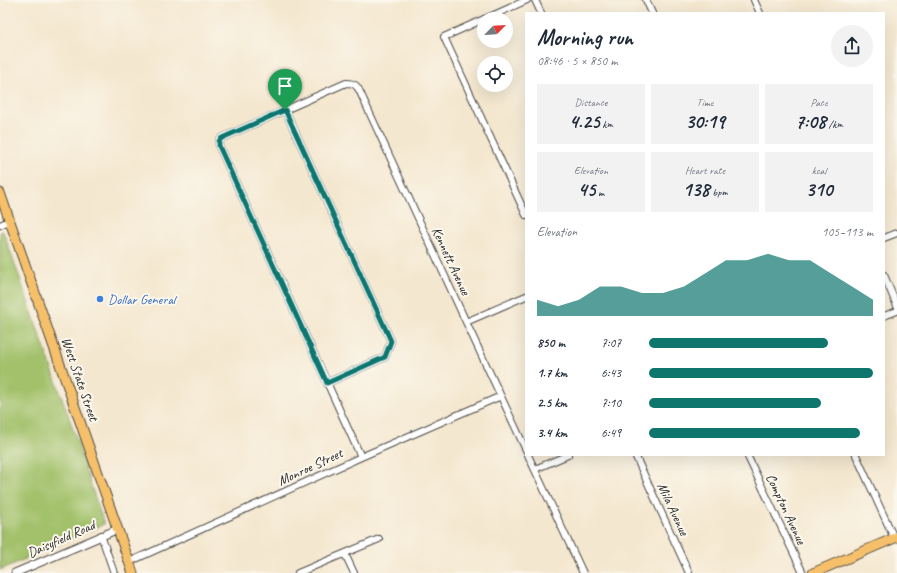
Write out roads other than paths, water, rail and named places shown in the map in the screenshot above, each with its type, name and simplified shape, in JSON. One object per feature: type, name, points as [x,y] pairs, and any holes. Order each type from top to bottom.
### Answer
[{"type":"main road","name":"West State Street","points":[[0,193],[133,573]]},
{"type":"main road","points":[[813,573],[896,538]]},
{"type":"street","points":[[500,12],[527,0]]},
{"type":"street","points":[[535,0],[541,12]]},
{"type":"street","points":[[646,0],[652,12]]},
{"type":"street","points":[[754,0],[760,12]]},
{"type":"street","points":[[477,22],[444,37],[525,213]]},
{"type":"street","name":"Kennett Avenue","points":[[285,110],[346,83],[353,83],[357,86],[525,448]]},
{"type":"street","points":[[327,383],[385,357],[391,341],[285,110],[222,138],[219,141],[219,146],[327,383],[361,457]]},
{"type":"street","points":[[0,226],[9,221]]},
{"type":"street","points":[[885,238],[897,233]]},
{"type":"street","points":[[885,277],[897,306]]},
{"type":"street","points":[[466,322],[525,296]]},
{"type":"street","points":[[885,316],[897,311]]},
{"type":"street","name":"Monroe Street","points":[[129,562],[361,457],[501,396]]},
{"type":"street","points":[[528,456],[582,573]]},
{"type":"street","points":[[535,469],[566,456]]},
{"type":"street","name":"Mila Avenue","points":[[635,456],[690,573]]},
{"type":"street","name":"Compton Avenue","points":[[747,456],[803,573]]},
{"type":"street","points":[[856,456],[896,538]]},
{"type":"street","name":"Daisyfield Road","points":[[15,573],[118,529]]},
{"type":"street","points":[[101,535],[114,573]]},
{"type":"street","points":[[298,573],[379,539]]},
{"type":"street","points":[[345,554],[354,573]]},
{"type":"place","name":"Dollar General","points":[[100,299]]}]
